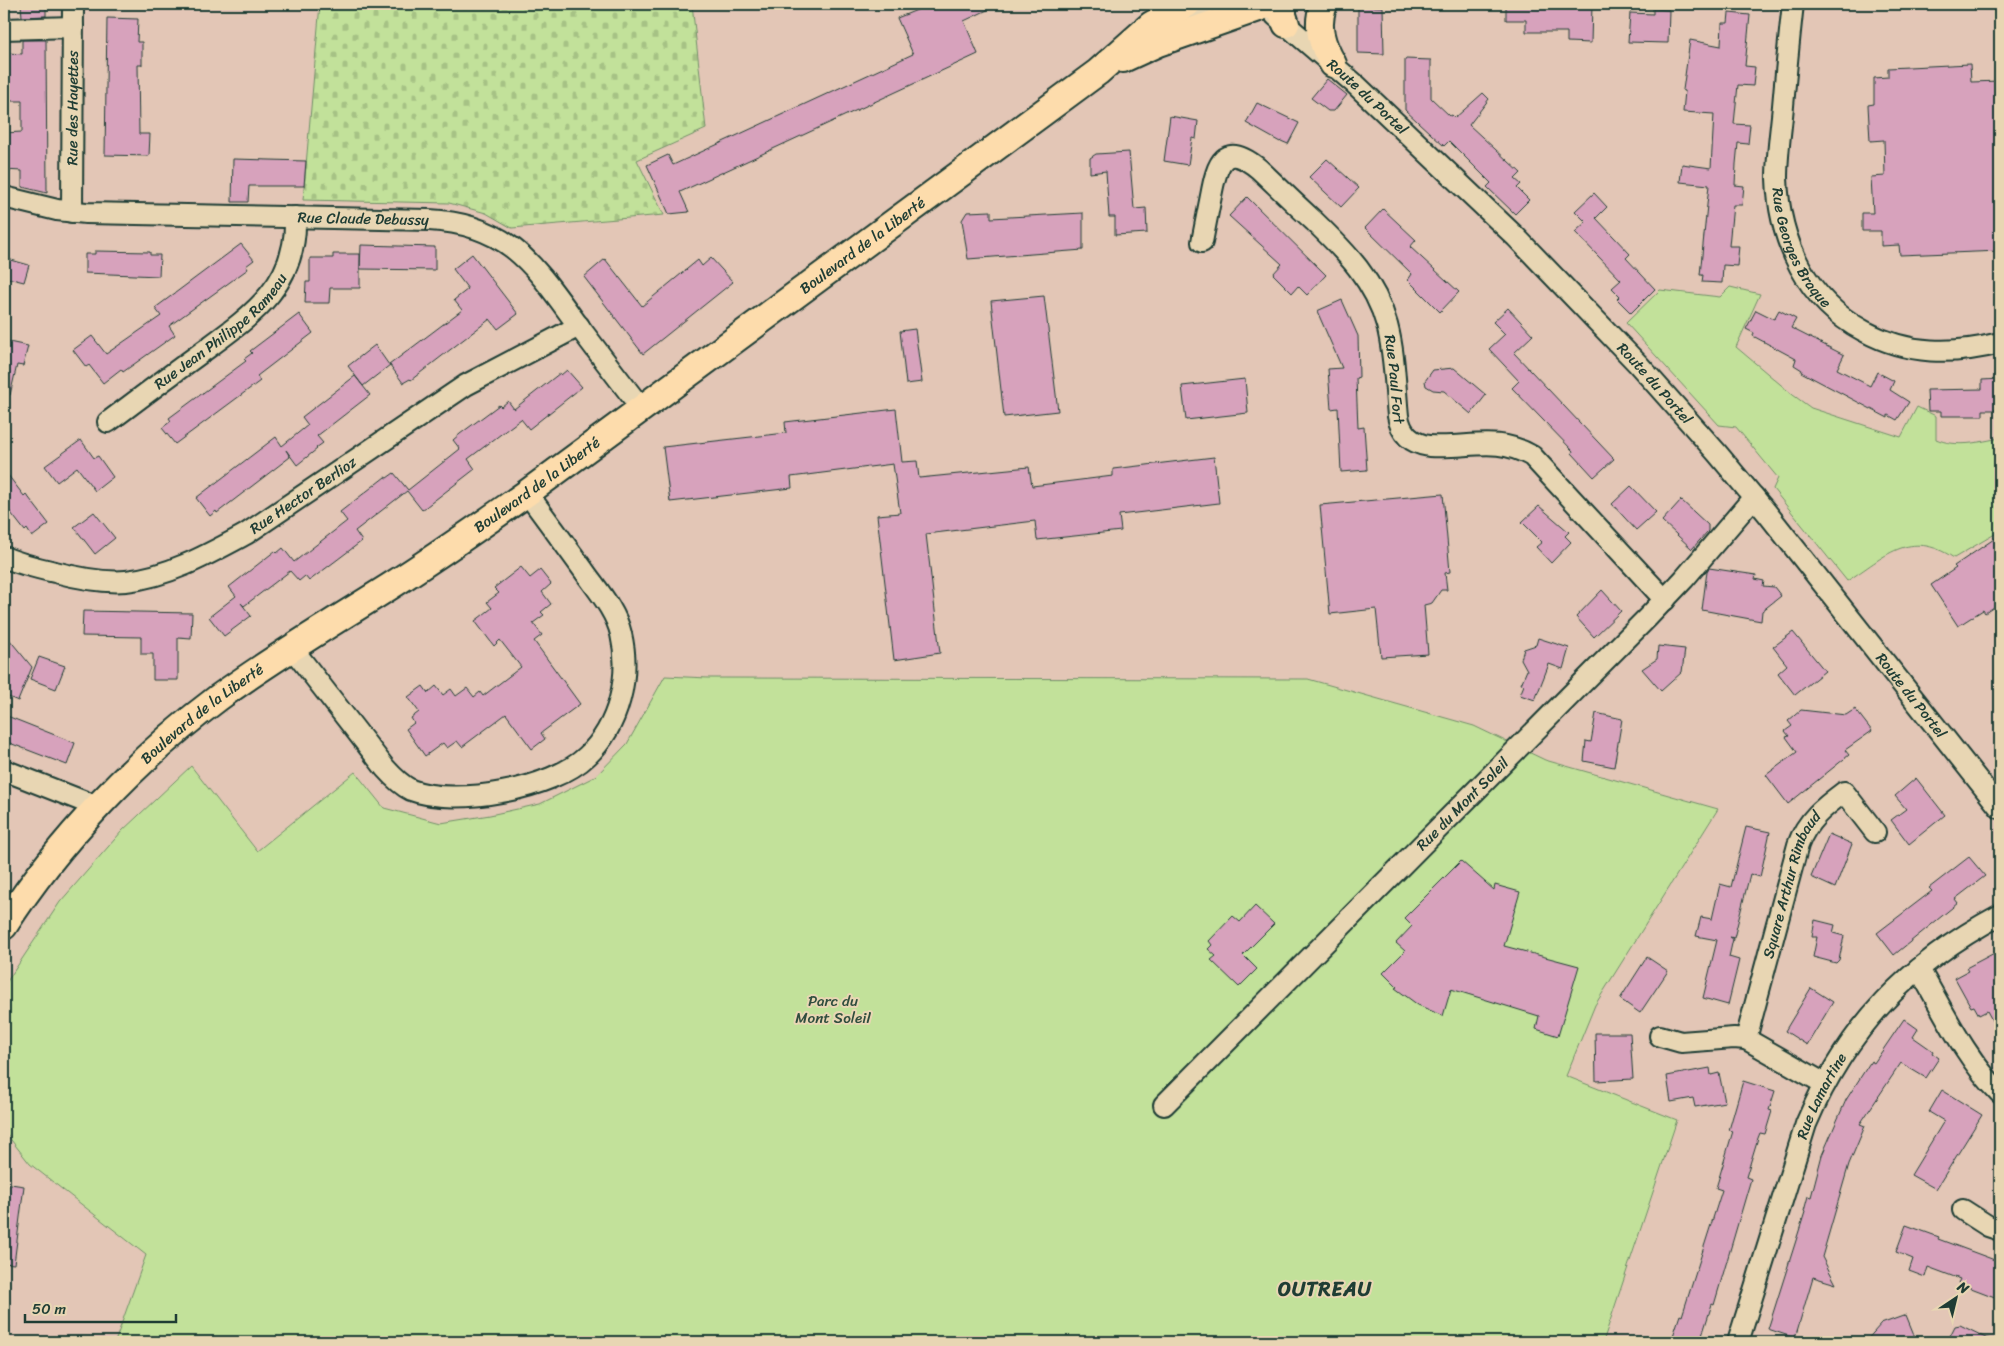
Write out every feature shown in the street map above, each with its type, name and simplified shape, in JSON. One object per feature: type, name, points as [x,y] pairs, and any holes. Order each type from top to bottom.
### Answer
[{"type":"main road","points":[[1324,4],[1319,20],[1321,36],[1325,49],[1334,64]]},
{"type":"main road","name":"Boulevard de la Liberté","points":[[4,926],[54,858],[98,807],[145,760],[182,727],[234,687],[431,560],[527,493],[1098,72],[1144,30],[1176,7]]},
{"type":"main road","name":"Boulevard de la Liberté","points":[[1098,72],[1158,44],[1273,8]]},
{"type":"street","name":"Rue des Hayettes","points":[[72,212],[73,4]]},
{"type":"street","points":[[1131,55],[1165,29],[1198,13],[1204,4]]},
{"type":"street","name":"Rue Georges Braque","points":[[1793,4],[1778,177],[1783,224],[1791,250],[1804,274],[1820,296],[1850,323],[1871,335],[1896,345],[1941,352],[1968,350],[2000,343]]},
{"type":"street","name":"Route du Portel","points":[[1273,8],[1516,237],[1686,417],[1754,497],[2000,808]]},
{"type":"street","points":[[4,29],[73,28]]},
{"type":"street","name":"Rue Paul Fort","points":[[1202,242],[1217,168],[1225,158],[1231,156],[1245,159],[1259,169],[1347,254],[1375,293],[1390,336],[1399,425],[1407,437],[1420,444],[1429,446],[1500,444],[1518,449],[1532,456],[1665,600]]},
{"type":"street","name":"Rue Claude Debussy","points":[[4,197],[72,212],[440,220],[462,224],[486,232],[506,243],[525,257],[541,274],[642,409]]},
{"type":"street","name":"Rue Jean Philippe Rameau","points":[[108,422],[256,311],[278,283],[289,262],[294,240],[295,217]]},
{"type":"street","name":"Rue Hector Berlioz","points":[[4,557],[24,565],[96,581],[135,580],[159,574],[212,552],[246,534],[477,378],[579,326]]},
{"type":"street","points":[[292,648],[385,768],[400,782],[413,790],[443,796],[493,792],[547,780],[576,766],[602,740],[616,712],[624,678],[621,633],[607,604],[527,493]]},
{"type":"street","name":"Rue du Mont Soleil","points":[[1164,1104],[1665,600],[1754,497]]},
{"type":"street","points":[[4,770],[98,807]]},
{"type":"street","name":"Square Arthur Rimbaud","points":[[1746,1039],[1798,845],[1805,829],[1818,812],[1844,792],[1875,832]]},
{"type":"street","name":"Rue Lamartine","points":[[1738,1342],[1801,1138],[1825,1084],[1865,1022],[1884,1000],[1919,969],[1959,940],[2000,915]]},
{"type":"street","points":[[1919,969],[1968,1054],[2000,1093]]},
{"type":"street","points":[[1660,1036],[1681,1042],[1734,1038],[1746,1039],[1825,1084]]},
{"type":"street","points":[[1963,1210],[1988,1226],[2000,1230]]},
{"type":"green space","points":[[320,4],[692,4],[706,129],[637,160],[664,215],[512,228],[486,213],[449,203],[303,200]]},
{"type":"green space","points":[[1730,287],[1760,294],[1736,347],[1811,408],[1901,437],[1917,407],[1936,416],[1936,439],[1944,442],[1960,444],[2000,438],[2000,531],[1954,558],[1938,549],[1924,546],[1910,546],[1898,549],[1847,581],[1773,489],[1778,478],[1736,427],[1719,425],[1626,323],[1660,290],[1720,297]]},
{"type":"green space","name":"Parc du Mont Soleil","points":[[665,676],[708,678],[1308,679],[1474,726],[1545,760],[1718,809],[1595,1005],[1566,1076],[1677,1120],[1603,1342],[115,1342],[146,1255],[30,1164],[4,1131],[4,986],[60,902],[122,831],[191,766],[257,851],[355,772],[384,808],[441,823],[490,815],[540,804],[596,776],[627,744]]},
{"type":"building","points":[[21,4],[46,4],[46,16],[22,17]]},
{"type":"building","points":[[932,4],[1000,4],[964,21],[978,54],[680,192],[689,212],[669,214],[647,165],[668,155],[673,165],[913,54],[897,18]]},
{"type":"building","points":[[1506,4],[1569,6],[1570,4],[1592,4],[1591,43],[1567,42],[1567,32],[1526,32],[1526,20],[1506,20]]},
{"type":"building","points":[[1358,6],[1383,7],[1384,54],[1358,53]]},
{"type":"building","points":[[1653,9],[1669,10],[1668,43],[1628,42],[1630,13],[1653,14]]},
{"type":"building","points":[[1729,13],[1750,15],[1745,66],[1755,67],[1753,86],[1738,85],[1734,124],[1750,125],[1748,144],[1738,143],[1736,164],[1735,185],[1744,186],[1742,205],[1733,205],[1729,246],[1739,246],[1737,266],[1723,265],[1722,283],[1702,282],[1703,275],[1700,275],[1709,185],[1680,182],[1682,164],[1711,168],[1714,114],[1683,112],[1685,91],[1683,90],[1690,40],[1721,46],[1722,23],[1728,23]]},
{"type":"building","points":[[107,18],[138,19],[137,42],[142,42],[142,65],[138,65],[139,134],[150,134],[149,156],[105,155]]},
{"type":"building","points":[[22,40],[46,40],[47,193],[22,187],[22,171],[4,170],[4,133],[22,132],[22,101],[8,101],[8,53],[22,54]]},
{"type":"building","points":[[1405,59],[1431,60],[1431,98],[1450,116],[1452,115],[1455,118],[1483,93],[1489,99],[1469,125],[1521,173],[1515,179],[1521,184],[1517,188],[1529,200],[1515,214],[1487,187],[1491,183],[1449,141],[1444,146],[1405,110]]},
{"type":"building","points":[[1970,64],[1971,82],[2000,81],[2000,251],[1900,255],[1899,245],[1881,246],[1881,231],[1862,231],[1862,213],[1873,213],[1871,177],[1885,176],[1884,140],[1870,141],[1868,105],[1874,104],[1874,78],[1888,77],[1888,68]]},
{"type":"building","points":[[1327,79],[1347,95],[1334,111],[1328,111],[1311,98]]},
{"type":"building","points":[[1257,103],[1299,123],[1288,144],[1280,142],[1246,123]]},
{"type":"building","points":[[1170,116],[1198,121],[1196,139],[1192,138],[1188,165],[1164,161]]},
{"type":"building","points":[[1129,152],[1134,209],[1146,208],[1147,233],[1115,235],[1115,217],[1109,217],[1106,171],[1090,173],[1090,158],[1096,154]]},
{"type":"building","points":[[233,159],[306,161],[304,186],[249,186],[248,202],[232,202]]},
{"type":"building","points":[[1327,159],[1359,188],[1341,207],[1309,177]]},
{"type":"building","points":[[1594,193],[1607,207],[1596,218],[1630,254],[1626,258],[1655,289],[1631,313],[1617,299],[1620,296],[1612,288],[1621,280],[1575,232],[1586,222],[1575,211]]},
{"type":"building","points":[[1247,197],[1326,275],[1307,295],[1298,286],[1292,293],[1273,274],[1282,264],[1229,216]]},
{"type":"building","points":[[1383,209],[1416,240],[1410,247],[1459,292],[1440,312],[1408,280],[1412,274],[1365,228]]},
{"type":"building","points":[[991,211],[991,218],[1083,213],[1083,250],[968,259],[962,220],[967,212]]},
{"type":"building","points":[[241,244],[254,260],[246,266],[248,269],[169,326],[175,335],[123,372],[121,369],[103,383],[89,365],[86,367],[73,350],[92,336],[106,354],[161,316],[155,308]]},
{"type":"building","points":[[361,245],[435,247],[435,270],[360,269]]},
{"type":"building","points":[[95,251],[150,252],[150,255],[160,255],[159,276],[85,273],[85,254],[95,254]]},
{"type":"building","points":[[333,254],[360,254],[360,288],[330,288],[329,303],[305,303],[306,282],[310,282],[310,258],[333,258]]},
{"type":"building","points":[[472,254],[518,314],[498,329],[490,319],[411,380],[403,383],[390,365],[363,386],[348,366],[375,345],[389,365],[462,310],[454,300],[468,289],[453,269]]},
{"type":"building","points":[[4,258],[29,265],[24,282],[4,277]]},
{"type":"building","points":[[711,258],[733,282],[643,354],[584,277],[605,259],[642,306],[698,260],[702,266]]},
{"type":"building","points":[[1044,296],[1058,411],[1004,417],[991,301]]},
{"type":"building","points":[[1342,300],[1358,336],[1359,377],[1356,378],[1358,428],[1364,427],[1367,470],[1341,472],[1338,408],[1331,409],[1328,369],[1342,368],[1317,311]]},
{"type":"building","points":[[1508,308],[1533,335],[1514,353],[1614,459],[1594,477],[1572,453],[1573,451],[1512,388],[1519,381],[1489,349],[1505,334],[1493,322]]},
{"type":"building","points":[[1756,310],[1774,319],[1779,310],[1796,319],[1791,328],[1844,355],[1837,369],[1870,386],[1877,372],[1894,381],[1890,390],[1909,402],[1897,420],[1888,415],[1888,418],[1801,372],[1802,370],[1794,365],[1796,359],[1753,336],[1754,333],[1746,329]]},
{"type":"building","points":[[299,314],[313,333],[257,376],[260,381],[175,444],[162,428],[171,421],[169,418],[246,361],[244,359],[252,353],[250,351]]},
{"type":"building","points":[[915,329],[922,382],[906,384],[900,331]]},
{"type":"building","points":[[4,341],[28,346],[23,366],[17,365],[10,395],[4,394]]},
{"type":"building","points":[[1454,368],[1486,395],[1471,414],[1444,391],[1433,390],[1426,386],[1425,381],[1433,370]]},
{"type":"building","points":[[567,370],[582,387],[529,429],[521,419],[468,459],[475,469],[422,510],[407,491],[355,531],[362,541],[309,581],[305,576],[299,581],[290,571],[244,606],[241,603],[251,616],[224,636],[209,617],[236,596],[229,587],[275,551],[277,553],[283,548],[294,562],[347,521],[340,512],[385,477],[387,478],[394,473],[408,490],[460,449],[453,440],[460,434],[499,405],[501,407],[508,401],[514,409],[560,373],[561,375]]},
{"type":"building","points":[[355,376],[370,395],[317,436],[323,443],[317,449],[297,465],[286,450],[290,457],[217,513],[216,511],[210,516],[196,498],[276,437],[282,446],[308,425],[302,417]]},
{"type":"building","points":[[1245,379],[1248,413],[1186,420],[1182,386]]},
{"type":"building","points":[[2000,379],[2000,410],[1983,410],[1983,416],[1941,416],[1941,411],[1928,411],[1927,390],[1982,389],[1982,380]]},
{"type":"building","points":[[896,409],[902,462],[917,461],[919,478],[1029,467],[1032,486],[1113,476],[1113,469],[1214,457],[1219,503],[1119,515],[1121,531],[1037,540],[1035,521],[926,534],[940,653],[894,660],[877,515],[900,513],[893,464],[791,477],[792,488],[670,502],[663,447],[786,433],[785,422]]},
{"type":"building","points":[[81,440],[94,458],[98,456],[113,477],[95,491],[77,467],[57,482],[45,466]]},
{"type":"building","points":[[4,470],[24,496],[26,494],[49,524],[32,537],[4,504]]},
{"type":"building","points":[[1631,486],[1656,512],[1636,530],[1612,504]]},
{"type":"building","points":[[1443,494],[1450,572],[1445,573],[1447,590],[1441,590],[1432,603],[1424,605],[1428,654],[1381,657],[1376,609],[1330,614],[1320,505]]},
{"type":"building","points":[[1681,500],[1708,525],[1708,531],[1692,549],[1662,521]]},
{"type":"building","points":[[1539,506],[1569,532],[1565,536],[1571,542],[1551,563],[1536,547],[1542,542],[1522,522]]},
{"type":"building","points":[[94,512],[115,538],[95,554],[74,527]]},
{"type":"building","points":[[2000,535],[2000,603],[1985,613],[1983,610],[1958,626],[1931,585],[1956,568],[1954,566]]},
{"type":"building","points":[[521,567],[530,578],[540,570],[551,584],[542,592],[551,604],[541,612],[544,615],[533,623],[542,635],[534,641],[580,704],[541,733],[545,739],[532,749],[506,714],[462,747],[457,741],[447,748],[443,743],[425,756],[406,729],[414,723],[411,718],[419,712],[408,697],[423,686],[428,693],[436,686],[443,695],[451,689],[456,696],[467,688],[474,697],[480,692],[483,696],[521,667],[500,640],[494,646],[475,621],[492,608],[487,602],[499,593],[494,588]]},
{"type":"building","points":[[1709,568],[1756,575],[1755,579],[1764,581],[1763,586],[1774,587],[1781,596],[1762,611],[1761,621],[1702,610]]},
{"type":"building","points":[[1602,590],[1621,611],[1594,637],[1576,617]]},
{"type":"building","points":[[83,611],[192,613],[191,638],[178,637],[178,680],[153,680],[153,654],[141,654],[141,637],[82,636]]},
{"type":"building","points":[[1793,632],[1825,671],[1795,695],[1778,673],[1787,665],[1773,647]]},
{"type":"building","points":[[4,633],[32,667],[18,701],[4,695]]},
{"type":"building","points":[[1538,638],[1569,648],[1563,669],[1549,664],[1535,700],[1520,695],[1524,685],[1521,684],[1527,670],[1521,659],[1524,649],[1536,645]]},
{"type":"building","points":[[1658,646],[1685,649],[1682,672],[1661,691],[1642,669],[1657,659]]},
{"type":"building","points":[[39,657],[65,666],[56,689],[30,679]]},
{"type":"building","points":[[1855,709],[1872,731],[1845,750],[1849,755],[1788,804],[1766,775],[1797,752],[1786,737],[1789,736],[1785,731],[1792,726],[1788,721],[1801,710],[1846,715]]},
{"type":"building","points":[[1596,713],[1622,719],[1614,767],[1584,761],[1586,741],[1591,742]]},
{"type":"building","points":[[7,716],[75,743],[67,765],[7,742],[8,739],[4,737],[4,725]]},
{"type":"building","points":[[1916,778],[1945,815],[1909,844],[1891,820],[1906,809],[1895,796]]},
{"type":"building","points":[[1746,827],[1770,832],[1760,877],[1750,874],[1734,938],[1730,937],[1733,939],[1729,957],[1739,960],[1728,1005],[1703,998],[1717,940],[1696,936],[1701,917],[1712,919],[1720,884],[1731,887]]},
{"type":"building","points":[[1829,834],[1852,844],[1835,888],[1811,877]]},
{"type":"building","points":[[1969,857],[1985,876],[1955,899],[1958,903],[1894,955],[1877,933],[1932,891],[1929,888]]},
{"type":"building","points":[[1461,861],[1494,890],[1495,885],[1520,892],[1504,946],[1579,966],[1558,1036],[1536,1029],[1539,1016],[1451,989],[1443,1016],[1418,1005],[1395,988],[1397,987],[1383,973],[1405,951],[1396,943],[1412,926],[1404,918]]},
{"type":"building","points":[[1255,906],[1274,924],[1243,955],[1257,969],[1239,987],[1211,960],[1216,956],[1208,949],[1212,945],[1209,941],[1233,916],[1240,922]]},
{"type":"building","points":[[1815,920],[1835,925],[1833,933],[1844,936],[1839,960],[1836,963],[1813,957],[1817,937],[1812,937]]},
{"type":"building","points":[[2000,950],[2000,1035],[1987,1011],[1979,1015],[1974,1006],[1971,1007],[1955,978],[1968,971],[1966,968]]},
{"type":"building","points":[[1647,957],[1668,971],[1640,1013],[1620,999]]},
{"type":"building","points":[[1811,988],[1833,1002],[1807,1045],[1785,1031]]},
{"type":"building","points":[[1904,1019],[1918,1029],[1913,1037],[1933,1051],[1932,1053],[1939,1058],[1926,1078],[1901,1063],[1860,1124],[1865,1126],[1849,1164],[1822,1257],[1836,1284],[1813,1277],[1795,1338],[1768,1329],[1805,1212],[1808,1196],[1811,1197],[1822,1155],[1846,1100],[1871,1061],[1874,1063]]},
{"type":"building","points":[[1595,1033],[1630,1033],[1633,1079],[1596,1081]]},
{"type":"building","points":[[1710,1068],[1711,1075],[1719,1073],[1725,1102],[1695,1107],[1693,1098],[1671,1102],[1667,1076]]},
{"type":"building","points":[[1743,1081],[1775,1091],[1769,1110],[1772,1111],[1765,1134],[1760,1133],[1758,1138],[1746,1177],[1751,1179],[1714,1305],[1712,1304],[1700,1342],[1671,1342],[1680,1315],[1682,1316],[1722,1190],[1716,1188],[1733,1131],[1729,1130]]},
{"type":"building","points":[[1942,1090],[1982,1115],[1936,1189],[1911,1175],[1944,1121],[1929,1112]]},
{"type":"building","points":[[4,1183],[24,1186],[14,1264],[4,1263]]},
{"type":"building","points":[[1906,1225],[2000,1262],[2000,1299],[1958,1283],[1960,1279],[1928,1267],[1925,1277],[1909,1271],[1913,1259],[1896,1252]]},
{"type":"building","points":[[1906,1315],[1917,1342],[1865,1342],[1881,1324]]},
{"type":"building","points":[[1960,1325],[1995,1342],[1947,1342],[1955,1326]]},
{"type":"district","name":"OUTREAU","points":[[1325,1289]]}]
